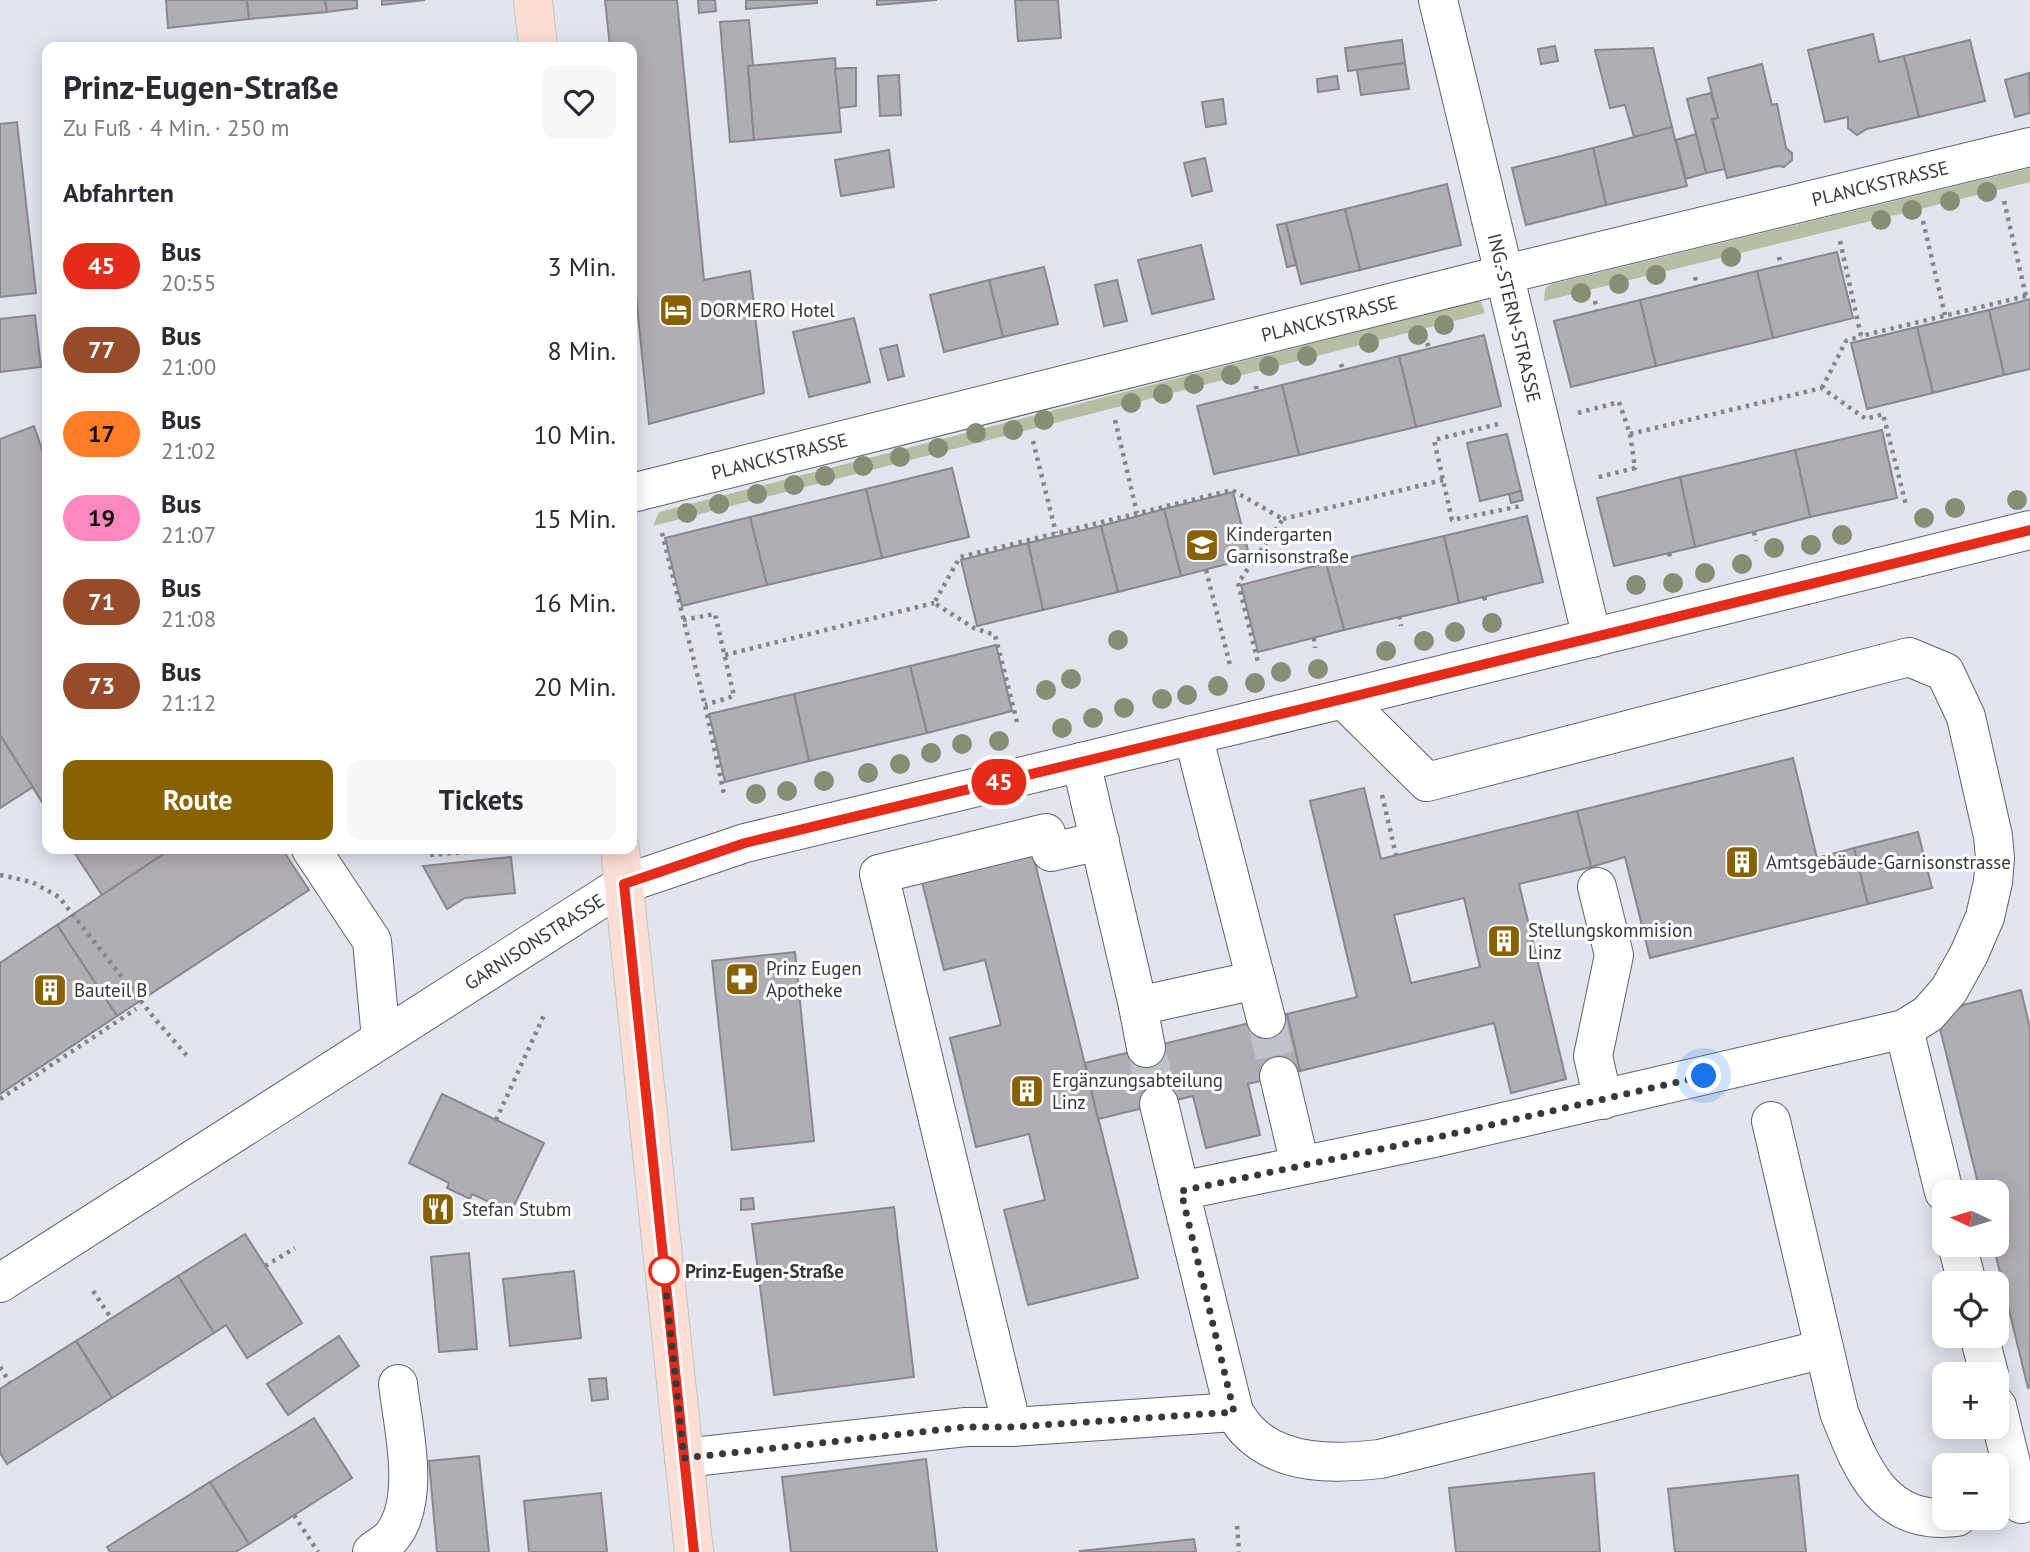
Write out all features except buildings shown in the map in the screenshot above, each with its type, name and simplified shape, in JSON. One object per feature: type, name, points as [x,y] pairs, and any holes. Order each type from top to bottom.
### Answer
[{"type":"main road","points":[[533,0],[537,42]]},
{"type":"main road","points":[[622,866],[694,1552]]},
{"type":"street","name":"ING.-STERN-STRASSE","points":[[1438,0],[1592,638]]},
{"type":"street","name":"PLANCKSTRASSE","points":[[637,492],[1506,274],[2030,147]]},
{"type":"street","name":"GARNISONSTRASSE","points":[[0,1283],[381,1039],[622,866],[745,843],[2030,530]]},
{"type":"street","points":[[1181,1191],[1603,1100],[1904,1029],[1928,1014],[1949,990],[1969,954],[1985,916],[1993,882],[1993,836],[1966,717],[1945,672],[1909,657],[1427,782],[1343,699]]},
{"type":"street","points":[[1193,736],[1266,1019]]},
{"type":"street","points":[[1081,762],[1146,1048]]},
{"type":"street","points":[[1012,1427],[879,874],[1046,833],[1051,852],[1100,841]]},
{"type":"street","points":[[314,854],[372,941],[381,1039]]},
{"type":"street","points":[[1597,887],[1614,955],[1593,1056],[1603,1100]]},
{"type":"street","points":[[1138,1006],[1256,980]]},
{"type":"street","points":[[1904,1029],[1941,1180]]},
{"type":"street","points":[[1279,1076],[1300,1165]]},
{"type":"street","points":[[1159,1104],[1234,1412],[1247,1430],[1264,1444],[1288,1455],[1314,1461],[1346,1463],[1380,1459],[1824,1349]]},
{"type":"street","points":[[1771,1121],[1839,1412],[1849,1437],[1868,1475],[1883,1496],[1905,1511],[1932,1518]]},
{"type":"street","points":[[372,1552],[393,1536],[405,1511],[408,1478],[398,1384]]},
{"type":"street","points":[[684,1458],[966,1427],[1012,1427],[1234,1412]]},
{"type":"street","points":[[2003,1439],[2016,1505]]},
{"type":"path","points":[[1822,388],[1846,341],[1945,315],[1952,316],[2010,302],[2028,295],[2004,201]]},
{"type":"path","points":[[1923,221],[1945,315]]},
{"type":"path","points":[[1840,241],[1861,336]]},
{"type":"path","points":[[1779,257],[1781,265]]},
{"type":"path","points":[[1695,276],[1697,286]]},
{"type":"path","points":[[1595,301],[1597,310]]},
{"type":"path","points":[[1630,434],[1822,388],[1866,419],[1883,414],[1906,505]]},
{"type":"path","points":[[1572,414],[1619,402],[1630,434],[1635,468],[1587,480]]},
{"type":"path","points":[[1115,420],[1137,513]]},
{"type":"path","points":[[1508,421],[1434,440],[1452,520],[1528,505]]},
{"type":"path","points":[[1033,441],[1056,533]]},
{"type":"path","points":[[1258,662],[1238,583],[1283,520],[1443,480]]},
{"type":"path","points":[[934,603],[960,557],[1232,490],[1283,520]]},
{"type":"path","points":[[1754,531],[1756,541]]},
{"type":"path","points":[[662,533],[724,794]]},
{"type":"path","points":[[1669,553],[1671,560]]},
{"type":"path","points":[[1206,570],[1231,669]]},
{"type":"path","points":[[1485,597],[1487,605]]},
{"type":"path","points":[[725,655],[934,603],[974,628],[995,635],[1017,722]]},
{"type":"path","points":[[683,620],[715,614],[734,696],[705,705]]},
{"type":"path","points":[[1399,616],[1401,626]]},
{"type":"path","points":[[1314,638],[1315,648]]},
{"type":"path","points":[[0,875],[32,883],[59,897],[155,1020],[188,1057]]},
{"type":"path","points":[[0,1099],[136,1009]]},
{"type":"path","points":[[496,1120],[545,1013]]},
{"type":"path","points":[[265,1266],[295,1248]]},
{"type":"path","points":[[93,1291],[111,1318]]},
{"type":"path","points":[[0,1367],[10,1383]]},
{"type":"path","points":[[293,1515],[318,1552]]},
{"type":"path","points":[[1237,1526],[1240,1552]]},
{"type":"green space","points":[[2030,168],[2030,182],[1544,301],[1545,288],[1552,284]]},
{"type":"green space","points":[[1481,302],[1485,313],[653,526],[659,512]]},
{"type":"tunnel","points":[[1266,1019],[1279,1076]]},
{"type":"tunnel","points":[[1146,1048],[1159,1104]]},
{"type":"bus line","name":"45","points":[[694,1552],[624,884],[745,843],[2030,530]]},
{"type":"place","name":"DORMERO Hotel","points":[[676,310]]},
{"type":"place","name":"Kindergarten Garnisonstraße","points":[[1202,545]]},
{"type":"place","name":"Amtsgebäude-Garnisonstrasse","points":[[1742,862]]},
{"type":"place","name":"Stellungskommision Linz","points":[[1504,941]]},
{"type":"place","name":"Prinz Eugen Apotheke","points":[[742,979]]},
{"type":"place","name":"Bauteil B","points":[[50,990]]},
{"type":"place","name":"Ergänzungsabteilung Linz","points":[[1027,1091]]},
{"type":"place","name":"Stefan Stubm","points":[[438,1209]]},
{"type":"place","name":"Prinz-Eugen-Straße","points":[[664,1271]]},
{"type":"route","points":[[664,1271],[684,1458],[966,1427],[1012,1427],[1234,1412],[1181,1191],[1434,1138],[1704,1076]]}]
